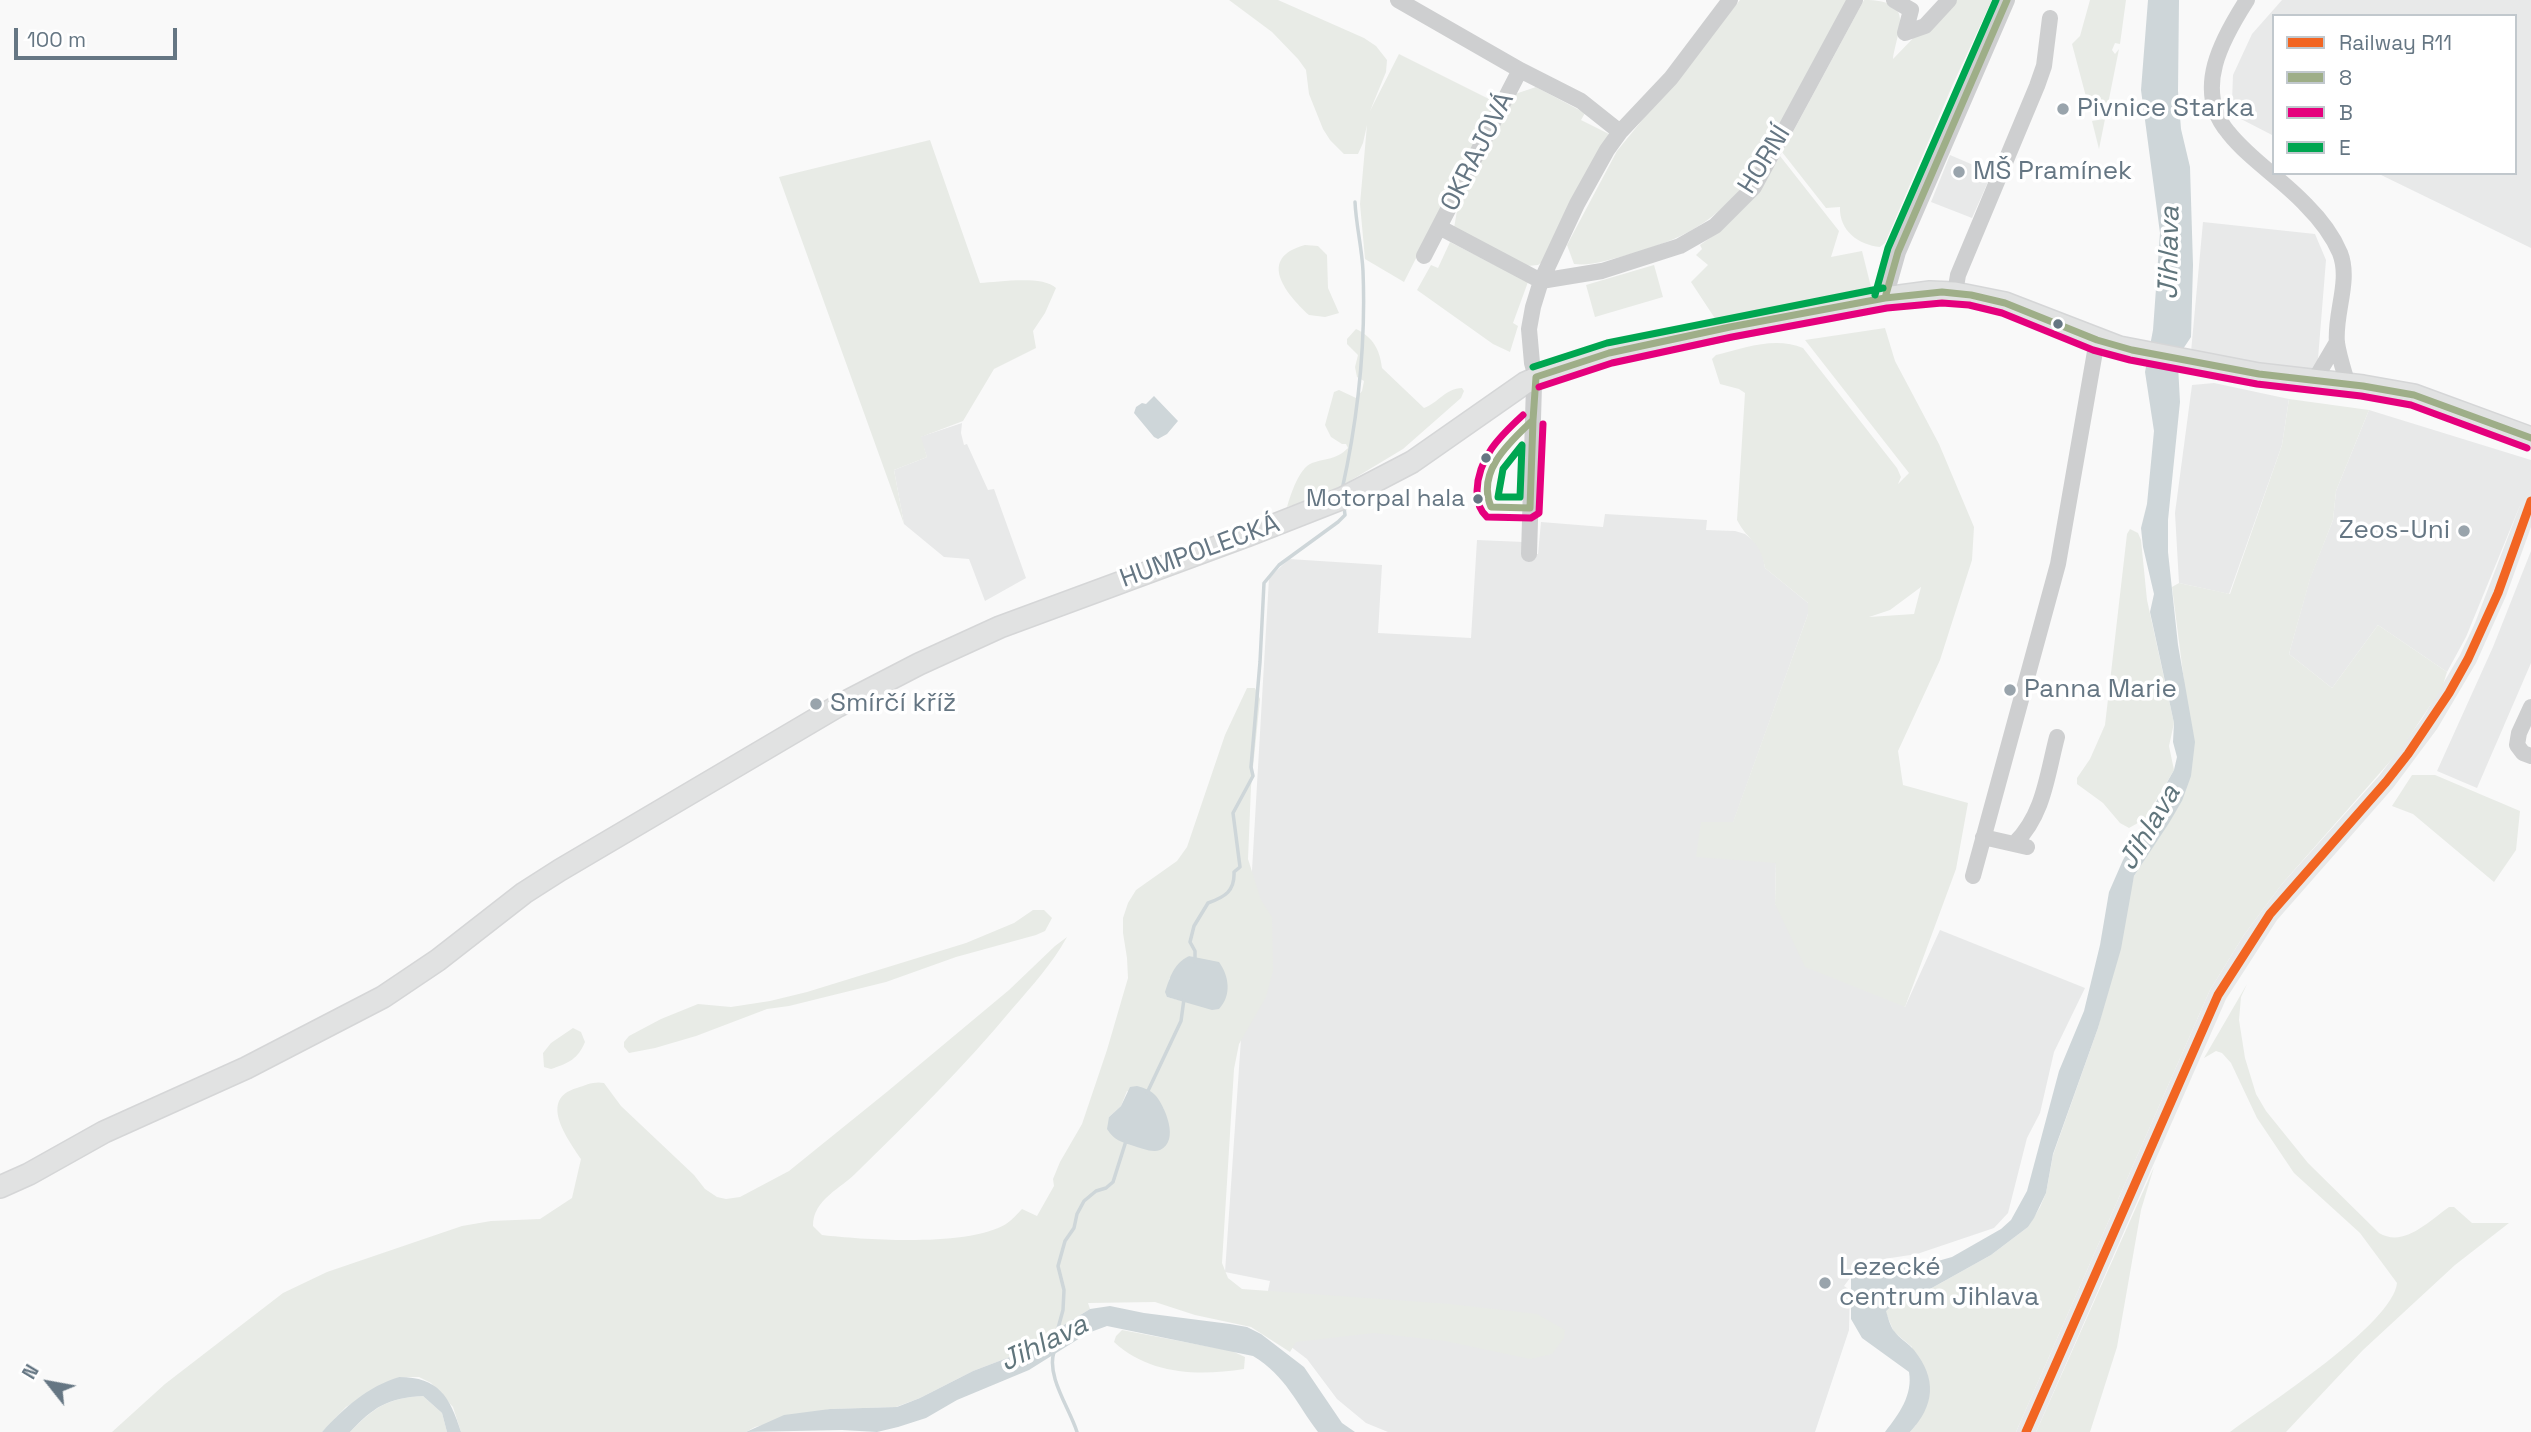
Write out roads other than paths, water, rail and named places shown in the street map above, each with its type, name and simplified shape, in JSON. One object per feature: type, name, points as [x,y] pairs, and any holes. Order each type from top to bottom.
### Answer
[{"type":"main road","name":"HUMPOLECKÁ","points":[[0,1187],[104,1132],[246,1069],[383,997],[438,960],[524,893],[838,706],[1000,627],[1343,498],[1412,462],[1510,391],[1536,377],[1609,353],[1885,298],[1930,292],[1955,293],[2005,303],[2096,340],[2132,351],[2314,382],[2414,395],[2531,438]]},
{"type":"street","points":[[1398,0],[1520,70]]},
{"type":"street","points":[[1529,554],[1536,377],[1529,329],[1541,281],[1577,204],[1607,150],[1620,132],[1671,78],[1730,0]]},
{"type":"street","name":"HORNÍ","points":[[1541,281],[1602,271],[1680,246],[1715,226],[1754,187],[1854,0]]},
{"type":"street","points":[[1894,0],[1912,10],[1905,33],[1925,26],[1949,0]]},
{"type":"street","points":[[1885,298],[1898,252],[2007,0]]},
{"type":"street","points":[[2247,0],[2231,24],[2215,65],[2211,92],[2215,109],[2229,133],[2272,171]]},
{"type":"street","points":[[1955,293],[1958,275],[2044,66],[2050,18]]},
{"type":"street","name":"OKRAJOVÁ","points":[[1424,256],[1520,70],[1581,101],[1620,132]]},
{"type":"street","points":[[2277,175],[2331,234],[2342,256],[2337,342],[2347,385]]},
{"type":"street","name":"OKRAJOVÁ","points":[[1439,227],[1541,281]]},
{"type":"street","points":[[1973,876],[2057,564],[2096,340]]},
{"type":"street","points":[[2314,382],[2337,342]]},
{"type":"street","points":[[2531,706],[2519,733],[2517,745],[2523,753],[2531,756]]},
{"type":"street","points":[[1983,837],[2021,845],[2038,812],[2057,737]]},
{"type":"water","name":"Jihlava","points":[[2148,0],[2179,0],[2178,91],[2181,129],[2190,167],[2193,265],[2191,337],[2181,352],[2178,365],[2180,402],[2168,520],[2168,552],[2178,645],[2195,742],[2191,776],[2182,801],[2134,876],[2121,949],[2098,1028],[2053,1154],[2046,1193],[2034,1218],[2028,1227],[1991,1255],[1930,1289],[1899,1299],[1886,1311],[1894,1331],[1914,1350],[1927,1371],[1930,1392],[1924,1412],[1910,1432],[1885,1432],[1907,1396],[1909,1372],[1862,1338],[1851,1319],[1851,1278],[1857,1272],[1882,1263],[1938,1261],[1952,1257],[2001,1229],[2011,1220],[2027,1191],[2059,1071],[2084,1011],[2109,892],[2123,860],[2174,770],[2177,757],[2173,742],[2174,723],[2150,612],[2154,594],[2141,528],[2147,504],[2154,431],[2145,372],[2153,330],[2160,233],[2141,90]]},
{"type":"water","points":[[1154,396],[1178,421],[1167,434],[1158,439],[1134,413],[1136,407],[1142,403],[1146,404]]},
{"type":"water","points":[[1189,956],[1219,962],[1222,967],[1228,986],[1226,998],[1219,1009],[1212,1010],[1167,997],[1165,992],[1173,971]]},
{"type":"water","points":[[1137,1086],[1154,1094],[1160,1101],[1169,1124],[1169,1139],[1166,1146],[1160,1150],[1147,1150],[1122,1142],[1107,1129],[1109,1117],[1121,1106],[1130,1087]]},
{"type":"water","name":"Jihlava","points":[[1110,1306],[1247,1327],[1261,1334],[1304,1367],[1342,1423],[1355,1432],[1318,1432],[1282,1381],[1253,1356],[1107,1326],[1088,1333],[1029,1370],[957,1400],[926,1418],[898,1427],[877,1432],[746,1432],[784,1415],[830,1409],[897,1407],[973,1371],[1015,1355],[1090,1309]]},
{"type":"water","points":[[399,1377],[424,1381],[441,1391],[461,1432],[447,1432],[442,1413],[423,1396],[382,1405],[350,1432],[322,1432],[357,1399],[377,1386]]},
{"type":"waterway","points":[[1342,490],[1362,354],[1363,271],[1355,202]]},
{"type":"waterway","points":[[1195,962],[1195,951],[1190,942],[1194,926],[1208,903],[1231,889],[1234,872],[1240,867],[1233,813],[1253,776],[1251,767],[1264,583],[1279,565],[1338,522],[1345,515],[1344,507]]},
{"type":"waterway","points":[[1147,1093],[1181,1021],[1184,999]]},
{"type":"waterway","name":"Jihlava","points":[[1057,1332],[1063,1310],[1064,1290],[1058,1266],[1065,1241],[1074,1228],[1084,1201],[1113,1182],[1126,1141]]},
{"type":"waterway","name":"Jihlava","points":[[1054,1352],[1052,1361],[1056,1382],[1077,1432]]},
{"type":"rail line","name":"R11","points":[[2026,1432],[2218,995],[2270,914],[2386,782],[2449,693],[2468,659],[2498,593],[2531,501]]},
{"type":"place","name":"Pivnice Starka","points":[[2063,109]]},
{"type":"place","name":"MŠ Pramínek","points":[[1959,172]]},
{"type":"place","name":"Motorpal hala","points":[[1478,499]]},
{"type":"place","name":"Zeos-Uni","points":[[2464,531]]},
{"type":"place","name":"Panna Marie","points":[[2010,690]]},
{"type":"place","name":"Smírčí kříž","points":[[816,704]]},
{"type":"place","name":"Lezecké centrum Jihlava","points":[[1825,1283]]}]
